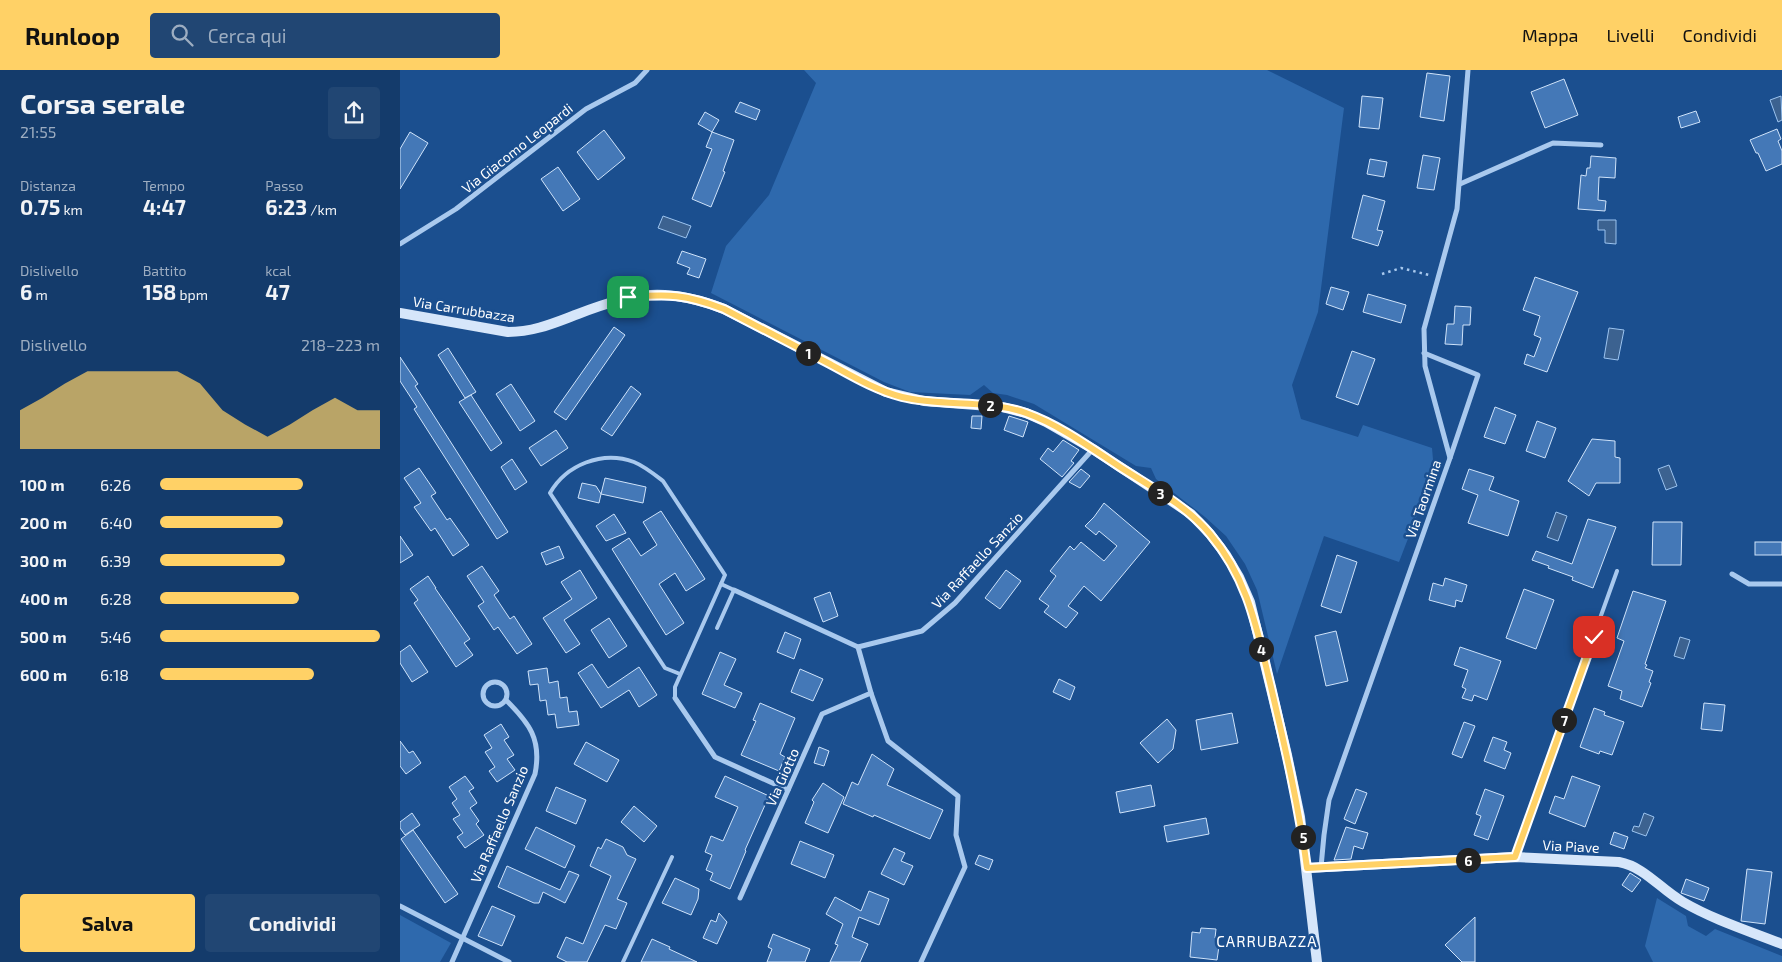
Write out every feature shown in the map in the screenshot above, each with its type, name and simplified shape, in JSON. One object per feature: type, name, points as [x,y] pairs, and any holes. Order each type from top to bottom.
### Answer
[{"type":"main road","name":"Via Carrubbazza","points":[[400,313],[508,332],[525,332],[628,297],[676,295],[696,299],[724,309],[886,392],[924,401],[1002,406],[1026,413],[1046,422],[1093,449],[1191,514],[1216,541],[1239,577],[1250,602],[1300,817],[1317,962]]},
{"type":"main road","name":"Via Piave","points":[[1307,868],[1515,857],[1619,862],[1639,868],[1680,900],[1701,912],[1782,944]]},
{"type":"street","name":"Via Giacomo Leopardi","points":[[400,244],[456,209],[586,109],[635,83],[647,70]]},
{"type":"street","name":"Via Taormina","points":[[1321,868],[1329,800],[1450,458],[1425,366],[1424,329],[1457,210],[1468,70]]},
{"type":"street","points":[[1460,184],[1553,143],[1601,145]]},
{"type":"street","points":[[1424,352],[1478,375],[1450,458]]},
{"type":"street","name":"Via Raffaello Sanzio","points":[[858,647],[922,631],[955,603],[1093,449]]},
{"type":"street","points":[[1732,574],[1749,584],[1782,584]]},
{"type":"street","points":[[734,590],[858,647],[871,693],[888,741],[958,796],[956,835],[965,867],[921,962]]},
{"type":"street","points":[[493,682],[504,685],[507,695],[506,700],[497,706],[487,703],[483,694],[485,688],[493,682]]},
{"type":"street","name":"Via Giotto","points":[[740,898],[822,714],[871,693]]},
{"type":"street","points":[[675,698],[715,757],[788,790]]},
{"type":"street","name":"Via Raffaello Sanzio","points":[[452,962],[535,774],[538,759],[534,735],[522,716],[506,700]]},
{"type":"street","points":[[400,906],[509,962]]},
{"type":"lane","points":[[675,698],[675,687],[680,674],[725,575],[663,481],[650,470],[633,462],[617,458],[600,458],[587,461],[557,482],[550,493],[665,668],[680,674]]},
{"type":"lane","points":[[1515,857],[1617,571]]},
{"type":"lane","points":[[716,628],[734,590],[721,584]]},
{"type":"lane","points":[[623,962],[672,857]]},
{"type":"path","points":[[1382,274],[1401,268],[1438,277]]},
{"type":"shaded area","points":[[804,70],[1267,70],[1344,108],[1318,312],[1292,385],[1301,419],[1358,437],[1363,425],[1432,448],[1434,471],[1399,562],[1324,536],[1277,674],[1257,590],[1245,564],[1226,536],[1156,479],[1151,468],[1136,466],[1034,404],[1007,395],[993,393],[984,385],[970,395],[910,392],[884,382],[711,293],[726,246],[769,195],[816,83]]},
{"type":"shaded area","points":[[1781,96],[1782,120],[1778,122],[1770,100]]},
{"type":"shaded area","points":[[663,216],[691,226],[686,238],[658,228]]},
{"type":"shaded area","points":[[1598,220],[1616,220],[1616,244],[1605,243],[1605,230],[1598,230]]},
{"type":"shaded area","points":[[1609,328],[1624,330],[1618,360],[1604,358]]},
{"type":"shaded area","points":[[1669,465],[1677,486],[1666,490],[1658,469]]},
{"type":"shaded area","points":[[1556,512],[1567,516],[1558,541],[1547,537]]},
{"type":"shaded area","points":[[1680,637],[1690,640],[1684,659],[1674,656]]},
{"type":"shaded area","points":[[1644,813],[1654,817],[1646,836],[1632,831],[1634,826],[1639,827]]},
{"type":"shaded area","points":[[1657,898],[1686,916],[1688,926],[1706,936],[1715,929],[1782,956],[1782,962],[1653,962],[1645,946]]},
{"type":"shaded area","points":[[400,915],[451,943],[440,962],[400,962]]},
{"type":"building","points":[[1427,73],[1450,76],[1444,121],[1420,117]]},
{"type":"building","points":[[1564,79],[1578,115],[1545,128],[1531,92]]},
{"type":"building","points":[[1362,96],[1383,98],[1379,129],[1359,127]]},
{"type":"building","points":[[740,102],[760,110],[756,120],[735,112]]},
{"type":"building","points":[[1696,111],[1700,122],[1681,128],[1678,117]]},
{"type":"building","points":[[705,112],[719,120],[712,132],[698,124]]},
{"type":"building","points":[[1777,129],[1781,139],[1778,141],[1782,151],[1782,164],[1766,171],[1750,140]]},
{"type":"building","points":[[604,130],[625,158],[598,180],[577,152]]},
{"type":"building","points":[[410,132],[428,143],[400,189],[400,149]]},
{"type":"building","points":[[712,132],[734,140],[723,171],[725,172],[711,207],[692,199],[712,149],[706,147]]},
{"type":"building","points":[[1423,155],[1440,158],[1434,190],[1417,188]]},
{"type":"building","points":[[1591,156],[1616,158],[1615,178],[1599,177],[1598,200],[1606,201],[1605,211],[1578,209],[1581,175],[1586,176],[1587,168],[1590,168]]},
{"type":"building","points":[[1370,159],[1387,162],[1384,177],[1367,174]]},
{"type":"building","points":[[558,167],[580,199],[563,211],[541,179]]},
{"type":"building","points":[[1363,195],[1385,201],[1377,230],[1383,231],[1378,246],[1352,238]]},
{"type":"building","points":[[682,251],[706,259],[699,278],[687,274],[690,268],[677,263]]},
{"type":"building","points":[[1535,277],[1578,292],[1547,372],[1524,364],[1527,354],[1534,357],[1541,338],[1534,335],[1540,316],[1523,310]]},
{"type":"building","points":[[1331,287],[1349,292],[1343,310],[1326,304]]},
{"type":"building","points":[[1368,294],[1406,305],[1401,323],[1363,312]]},
{"type":"building","points":[[1455,306],[1471,307],[1470,325],[1463,325],[1462,345],[1445,344],[1447,324],[1454,324]]},
{"type":"building","points":[[614,327],[625,335],[566,420],[554,412]]},
{"type":"building","points":[[448,348],[476,392],[465,398],[438,355]]},
{"type":"building","points":[[1352,351],[1375,359],[1358,405],[1336,397]]},
{"type":"building","points":[[400,357],[418,384],[415,386],[508,532],[497,539],[414,409],[417,407],[400,381]]},
{"type":"building","points":[[511,384],[535,421],[520,431],[496,394]]},
{"type":"building","points":[[631,386],[641,394],[612,436],[601,429]]},
{"type":"building","points":[[471,395],[502,443],[491,451],[459,402]]},
{"type":"building","points":[[1495,407],[1516,415],[1505,444],[1484,437]]},
{"type":"building","points":[[972,416],[982,416],[981,429],[971,428]]},
{"type":"building","points":[[1009,416],[1028,422],[1023,437],[1004,430]]},
{"type":"building","points":[[1537,421],[1556,428],[1545,458],[1526,451]]},
{"type":"building","points":[[556,430],[568,448],[541,466],[529,448]]},
{"type":"building","points":[[1592,439],[1615,441],[1615,457],[1620,458],[1620,483],[1596,483],[1589,496],[1568,481]]},
{"type":"building","points":[[1063,440],[1079,450],[1071,461],[1074,463],[1062,477],[1040,459],[1048,448],[1053,452]]},
{"type":"building","points":[[512,459],[527,482],[515,490],[501,467]]},
{"type":"building","points":[[419,468],[436,493],[431,496],[447,520],[450,518],[469,545],[453,556],[435,528],[431,531],[414,507],[421,503],[404,478]]},
{"type":"building","points":[[1081,469],[1090,476],[1080,488],[1069,482]]},
{"type":"building","points":[[1469,469],[1494,477],[1489,490],[1519,501],[1508,536],[1468,523],[1478,495],[1462,489]]},
{"type":"building","points":[[605,478],[646,487],[643,503],[601,494]]},
{"type":"building","points":[[582,483],[596,486],[601,494],[599,503],[578,498]]},
{"type":"building","points":[[1104,503],[1150,542],[1101,601],[1084,586],[1068,606],[1078,613],[1066,628],[1044,612],[1049,606],[1039,599],[1056,576],[1050,571],[1070,546],[1074,550],[1081,542],[1104,561],[1117,546],[1099,531],[1096,535],[1085,526]]},
{"type":"building","points":[[661,511],[705,579],[686,591],[675,573],[659,584],[684,623],[666,635],[612,549],[629,538],[641,556],[657,545],[643,522]]},
{"type":"building","points":[[614,514],[626,533],[606,541],[596,526]]},
{"type":"building","points":[[1588,519],[1616,527],[1593,588],[1572,580],[1573,577],[1532,560],[1536,551],[1572,564]]},
{"type":"building","points":[[1653,522],[1682,522],[1681,565],[1652,565]]},
{"type":"building","points":[[400,536],[413,555],[400,563]]},
{"type":"building","points":[[1755,542],[1782,542],[1782,555],[1755,555]]},
{"type":"building","points":[[559,546],[564,558],[546,565],[541,553]]},
{"type":"building","points":[[1337,555],[1357,562],[1341,613],[1321,606]]},
{"type":"building","points":[[482,566],[499,591],[494,595],[510,619],[514,616],[532,644],[517,654],[498,627],[494,630],[478,606],[484,602],[467,576]]},
{"type":"building","points":[[580,570],[597,598],[564,620],[580,644],[566,653],[543,618],[572,599],[561,582]]},
{"type":"building","points":[[1006,570],[1021,581],[1000,609],[985,598]]},
{"type":"building","points":[[428,576],[470,639],[464,643],[473,655],[456,667],[414,603],[418,600],[410,589]]},
{"type":"building","points":[[1445,578],[1467,585],[1462,602],[1456,600],[1455,607],[1429,600],[1433,583],[1443,586]]},
{"type":"building","points":[[1524,589],[1554,600],[1536,649],[1506,638]]},
{"type":"building","points":[[1633,591],[1666,601],[1645,664],[1647,665],[1645,668],[1653,671],[1649,682],[1651,683],[1642,707],[1620,699],[1622,691],[1608,686],[1624,641],[1617,638]]},
{"type":"building","points":[[830,592],[838,616],[823,622],[814,598]]},
{"type":"building","points":[[609,618],[627,646],[609,658],[591,630]]},
{"type":"building","points":[[1336,631],[1348,681],[1326,686],[1315,636]]},
{"type":"building","points":[[785,632],[801,639],[794,659],[777,652]]},
{"type":"building","points":[[410,645],[428,672],[412,682],[400,663],[400,652]]},
{"type":"building","points":[[1460,647],[1501,661],[1487,700],[1474,695],[1472,701],[1462,698],[1466,689],[1462,687],[1468,670],[1454,665]]},
{"type":"building","points":[[720,652],[736,659],[724,685],[742,693],[735,708],[702,694]]},
{"type":"building","points":[[592,664],[608,688],[639,667],[657,695],[639,707],[629,690],[601,708],[578,673]]},
{"type":"building","points":[[547,668],[549,683],[558,681],[560,698],[567,697],[569,712],[577,711],[579,725],[557,728],[555,714],[548,715],[546,700],[540,701],[538,684],[530,685],[528,671]]},
{"type":"building","points":[[800,669],[823,679],[813,701],[791,692]]},
{"type":"building","points":[[1059,679],[1075,687],[1070,700],[1053,692]]},
{"type":"building","points":[[760,703],[795,718],[780,754],[785,757],[779,771],[741,755],[756,721],[753,720]]},
{"type":"building","points":[[1704,703],[1725,705],[1722,731],[1701,729]]},
{"type":"building","points":[[1594,708],[1605,712],[1604,715],[1624,722],[1612,755],[1600,751],[1599,754],[1580,747]]},
{"type":"building","points":[[1232,713],[1238,743],[1201,750],[1196,720]]},
{"type":"building","points":[[1167,719],[1176,730],[1173,749],[1158,763],[1140,743]]},
{"type":"building","points":[[1464,722],[1475,726],[1462,758],[1452,754]]},
{"type":"building","points":[[501,724],[509,737],[504,740],[514,755],[507,759],[515,770],[497,782],[489,771],[495,767],[485,752],[492,748],[484,735]]},
{"type":"building","points":[[1493,737],[1507,742],[1504,750],[1511,753],[1505,769],[1484,761]]},
{"type":"building","points":[[400,741],[409,753],[413,751],[421,763],[406,774],[400,766]]},
{"type":"building","points":[[586,742],[619,760],[607,782],[574,764]]},
{"type":"building","points":[[819,747],[829,751],[824,766],[814,763]]},
{"type":"building","points":[[872,754],[894,769],[887,785],[943,810],[930,839],[843,804],[852,782],[858,785]]},
{"type":"building","points":[[465,776],[474,788],[469,791],[477,803],[470,808],[479,821],[476,824],[484,835],[465,848],[457,837],[463,833],[453,819],[460,815],[452,803],[457,799],[449,787]]},
{"type":"building","points":[[725,776],[769,796],[730,889],[710,880],[713,873],[706,870],[712,855],[705,852],[711,836],[723,841],[738,807],[715,797]]},
{"type":"building","points":[[1572,776],[1600,786],[1585,827],[1549,813],[1555,796],[1564,799]]},
{"type":"building","points":[[823,783],[844,797],[828,833],[805,823],[814,802],[812,800]]},
{"type":"building","points":[[1151,785],[1155,806],[1120,813],[1116,792]]},
{"type":"building","points":[[556,787],[586,800],[576,824],[546,811]]},
{"type":"building","points":[[1356,789],[1367,793],[1355,824],[1344,819]]},
{"type":"building","points":[[1485,789],[1504,796],[1488,840],[1474,835],[1481,816],[1476,814]]},
{"type":"building","points":[[634,806],[657,826],[644,842],[621,822]]},
{"type":"building","points":[[412,813],[420,825],[405,835],[400,828],[400,822]]},
{"type":"building","points":[[1206,818],[1209,834],[1167,842],[1164,826]]},
{"type":"building","points":[[536,827],[575,846],[565,868],[525,849]]},
{"type":"building","points":[[1346,827],[1368,833],[1363,849],[1354,846],[1351,859],[1334,860]]},
{"type":"building","points":[[413,830],[458,894],[445,903],[401,839]]},
{"type":"building","points":[[1614,832],[1628,837],[1624,849],[1610,844]]},
{"type":"building","points":[[606,839],[623,847],[627,855],[636,859],[617,899],[627,903],[616,929],[605,925],[587,962],[567,962],[557,957],[566,937],[583,944],[611,876],[590,866],[598,847],[601,849]]},
{"type":"building","points":[[800,841],[834,855],[825,878],[791,864]]},
{"type":"building","points":[[894,848],[905,853],[901,861],[913,866],[904,885],[881,874]]},
{"type":"building","points":[[979,855],[993,860],[989,870],[975,864]]},
{"type":"building","points":[[507,866],[560,890],[569,871],[579,875],[565,903],[543,892],[539,903],[534,903],[498,887]]},
{"type":"building","points":[[1747,869],[1772,872],[1765,924],[1741,921]]},
{"type":"building","points":[[1630,873],[1641,880],[1632,892],[1622,885]]},
{"type":"building","points":[[675,878],[699,889],[698,899],[691,915],[662,903]]},
{"type":"building","points":[[1686,879],[1709,888],[1704,901],[1681,893]]},
{"type":"building","points":[[869,891],[889,899],[879,925],[859,917],[852,937],[868,944],[860,962],[830,962],[838,945],[835,944],[843,924],[826,914],[835,897],[861,911]]},
{"type":"building","points":[[492,906],[515,916],[502,946],[478,936]]},
{"type":"building","points":[[719,913],[727,922],[717,944],[703,938],[711,920],[716,922]]},
{"type":"building","points":[[1475,917],[1475,962],[1462,962],[1445,945]]},
{"type":"building","points":[[1201,928],[1216,929],[1215,938],[1220,939],[1217,960],[1190,957],[1192,932],[1200,933]]},
{"type":"building","points":[[773,934],[810,949],[805,962],[767,962],[772,949],[768,947]]},
{"type":"building","points":[[652,939],[670,947],[669,949],[697,962],[641,962]]},
{"type":"district","name":"CARRUBAZZA","points":[[1267,941]]},
{"type":"route","points":[[628,297],[676,295],[705,302],[724,309],[870,385],[903,397],[924,401],[1002,406],[1026,413],[1046,422],[1093,449],[1191,514],[1226,555],[1239,577],[1250,602],[1287,755],[1300,817],[1307,868],[1515,857],[1594,637]]}]
